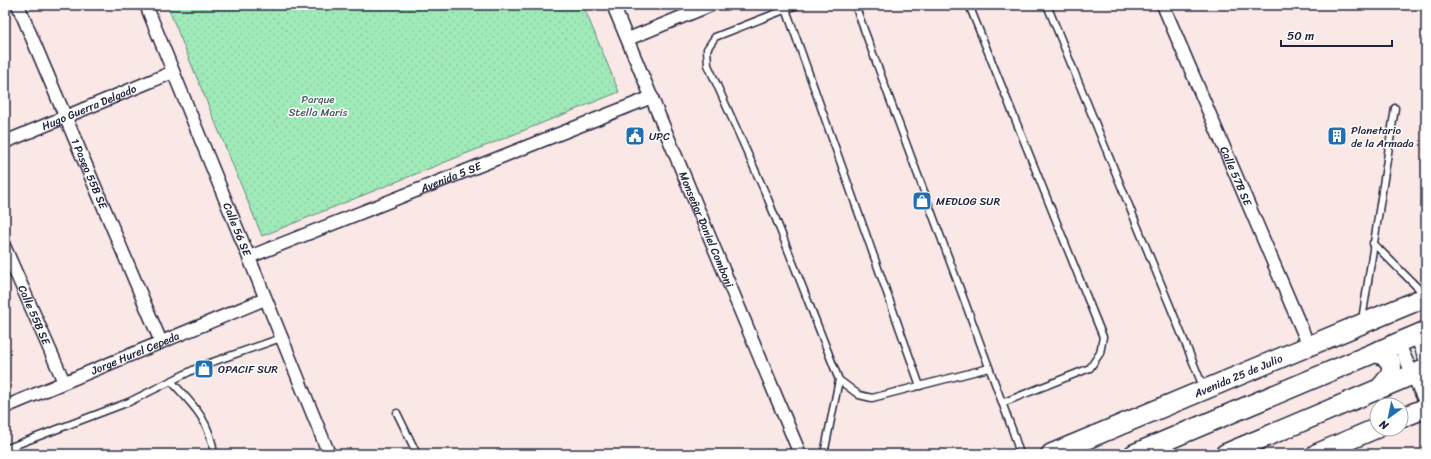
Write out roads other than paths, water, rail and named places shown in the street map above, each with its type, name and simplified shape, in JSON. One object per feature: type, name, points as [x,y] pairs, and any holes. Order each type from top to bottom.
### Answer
[{"type":"main road","name":"Avenida 25 de Julio","points":[[1051,454],[1426,297]]},
{"type":"main road","points":[[1134,454],[1421,333]]},
{"type":"main road","points":[[1376,352],[1388,359],[1392,367],[1390,376],[1381,387]]},
{"type":"main road","points":[[1225,454],[1422,368]]},
{"type":"main road","points":[[1409,415],[1426,408]]},
{"type":"main road","points":[[1316,454],[1369,431]]},
{"type":"street","name":"1 Paseo 55B SE","points":[[18,5],[161,342]]},
{"type":"street","name":"Calle 56 SE","points":[[146,5],[329,454]]},
{"type":"street","name":"Monseñor Daniel Comboni","points":[[613,5],[800,454]]},
{"type":"street","points":[[628,39],[711,5]]},
{"type":"street","name":"Calle 57B SE","points":[[1163,5],[1309,346]]},
{"type":"street","name":"Hugo Guerra Delgado","points":[[5,142],[173,72]]},
{"type":"street","name":"Avenida 5 SE","points":[[249,257],[652,97]]},
{"type":"street","name":"Calle 55B SE","points":[[5,248],[64,382]]},
{"type":"street","name":"Jorge Hurel Cepeda","points":[[5,407],[265,299]]},
{"type":"street","points":[[1421,333],[1422,368],[1426,404]]},
{"type":"street","points":[[1398,342],[1422,368]]},
{"type":"lane","points":[[797,5],[715,37],[707,49],[708,65],[768,199],[839,380],[858,395],[872,398],[989,368]]},
{"type":"lane","points":[[855,5],[1020,454]]},
{"type":"lane","points":[[969,5],[1103,337],[1100,353],[1090,368],[1002,403]]},
{"type":"lane","points":[[1047,5],[1204,390]]},
{"type":"lane","points":[[786,9],[920,386]]},
{"type":"lane","points":[[1361,325],[1395,108]]},
{"type":"lane","points":[[1373,243],[1426,297]]},
{"type":"lane","points":[[5,449],[129,402],[201,366],[281,338]]},
{"type":"lane","points":[[824,454],[839,380]]},
{"type":"lane","points":[[171,381],[192,403],[205,422],[214,454]]},
{"type":"lane","points":[[397,413],[417,454]]},
{"type":"place","name":"UPC","points":[[635,136]]},
{"type":"place","name":"Planetario de la Armada","points":[[1337,136]]},
{"type":"place","name":"MEDLOG SUR","points":[[922,201]]},
{"type":"place","name":"OPACIF SUR","points":[[204,369]]},
{"type":"park label","name":"Parque Stella Maris","points":[[318,105]]}]
